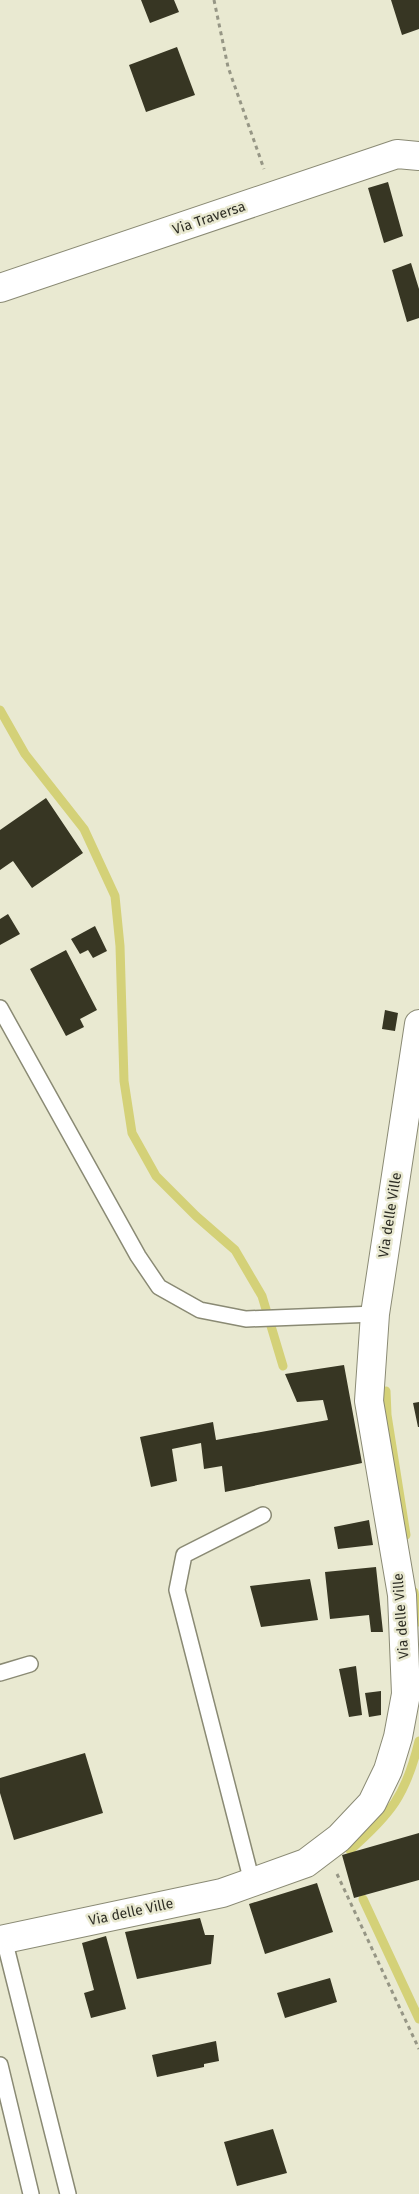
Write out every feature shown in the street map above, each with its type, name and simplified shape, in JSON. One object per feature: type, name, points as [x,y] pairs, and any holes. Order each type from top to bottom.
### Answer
[{"type":"street","name":"Via Traversa","points":[[0,288],[398,154],[419,156]]},
{"type":"street","name":"Via delle Ville","points":[[2,1940],[222,1893],[306,1863],[339,1838],[372,1803],[388,1770],[412,1694],[402,1596],[369,1401],[375,1314],[419,1024]]},
{"type":"lane","points":[[0,1008],[138,1256],[159,1287],[200,1310],[246,1319],[375,1314]]},
{"type":"lane","points":[[252,1882],[177,1590],[184,1555],[263,1515]]},
{"type":"lane","points":[[0,1673],[30,1664]]},
{"type":"lane","points":[[2,1940],[68,2194]]},
{"type":"lane","points":[[0,2065],[31,2194]]},
{"type":"path","points":[[214,0],[228,67],[273,196]]},
{"type":"path","points":[[326,1848],[419,2049]]},
{"type":"building","points":[[141,0],[174,0],[179,12],[150,23]]},
{"type":"building","points":[[391,0],[419,0],[419,29],[402,35]]},
{"type":"building","points":[[177,47],[195,95],[146,112],[129,65]]},
{"type":"building","points":[[388,182],[403,236],[384,243],[368,188]]},
{"type":"building","points":[[411,263],[419,289],[419,318],[407,322],[392,270]]},
{"type":"building","points":[[46,798],[83,853],[32,888],[13,861],[0,870],[0,830]]},
{"type":"building","points":[[8,914],[20,934],[0,945],[0,919]]},
{"type":"building","points":[[95,926],[107,951],[93,958],[88,950],[80,954],[71,939]]},
{"type":"building","points":[[66,950],[97,1010],[80,1019],[84,1027],[66,1036],[30,969]]},
{"type":"building","points":[[385,1010],[398,1013],[395,1031],[382,1029]]},
{"type":"building","points":[[344,1365],[362,1463],[225,1492],[222,1466],[204,1469],[201,1443],[172,1449],[177,1481],[151,1487],[140,1437],[213,1422],[216,1440],[328,1420],[323,1400],[297,1402],[285,1374]]},
{"type":"building","points":[[419,1402],[419,1427],[418,1427],[413,1403]]},
{"type":"building","points":[[369,1520],[373,1545],[338,1549],[334,1527]]},
{"type":"building","points":[[376,1567],[383,1632],[371,1632],[369,1615],[330,1619],[325,1572]]},
{"type":"building","points":[[310,1579],[318,1620],[261,1627],[250,1586]]},
{"type":"building","points":[[356,1666],[362,1715],[349,1717],[339,1669]]},
{"type":"building","points":[[381,1691],[381,1715],[369,1717],[365,1693]]},
{"type":"building","points":[[85,1753],[103,1813],[14,1840],[0,1793],[0,1778]]},
{"type":"building","points":[[419,1833],[419,1880],[354,1898],[342,1855]]},
{"type":"building","points":[[317,1883],[333,1932],[265,1954],[249,1904]]},
{"type":"building","points":[[200,1918],[205,1935],[214,1935],[211,1964],[137,1979],[125,1932]]},
{"type":"building","points":[[106,1936],[126,2009],[91,2018],[84,1993],[94,1990],[82,1943]]},
{"type":"building","points":[[330,1978],[337,2002],[285,2018],[277,1993]]},
{"type":"building","points":[[216,2041],[219,2061],[204,2064],[204,2067],[157,2077],[152,2055]]},
{"type":"building","points":[[273,2129],[287,2173],[237,2186],[224,2142]]},
{"type":"waterway","points":[[0,710],[25,754],[84,829],[115,896],[120,946],[124,1081],[132,1133],[156,1176],[196,1216],[235,1250],[262,1296],[283,1366]]},
{"type":"waterway","points":[[386,1391],[387,1415],[406,1535]]},
{"type":"waterway","points":[[414,1592],[419,1622]]},
{"type":"waterway","points":[[350,1850],[376,1825],[395,1802],[408,1776],[419,1741]]},
{"type":"waterway","points":[[363,1899],[419,2019]]}]
